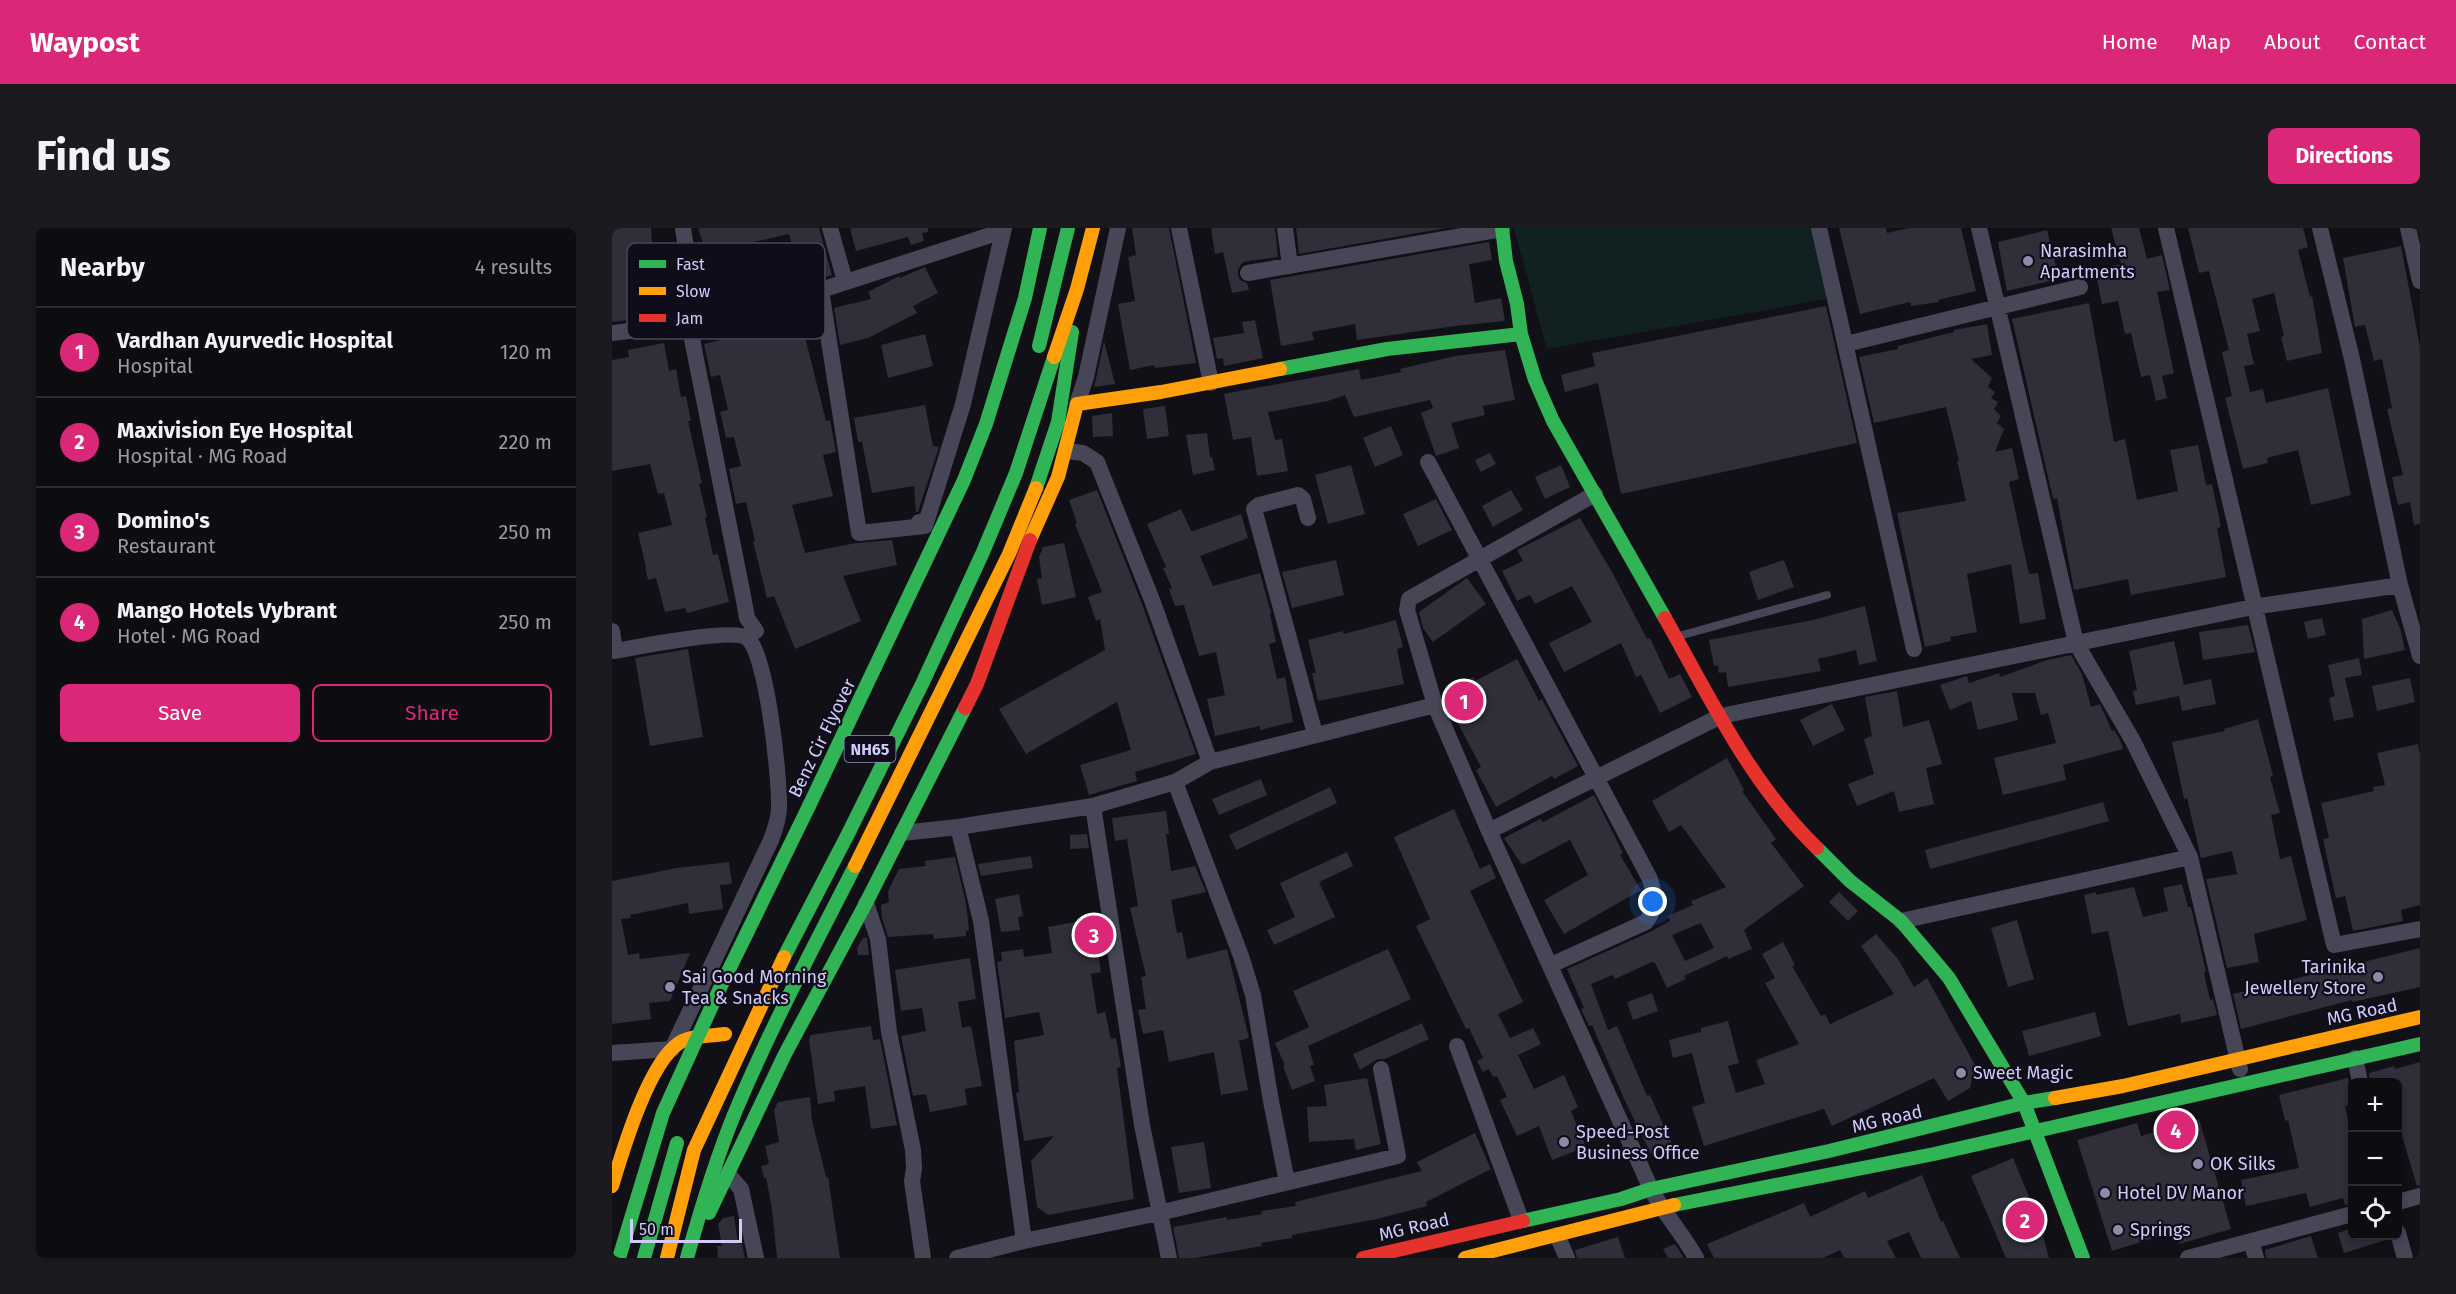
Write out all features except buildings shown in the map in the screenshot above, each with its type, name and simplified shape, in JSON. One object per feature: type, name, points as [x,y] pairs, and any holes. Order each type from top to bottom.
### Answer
[{"type":"main road","name":"Benz Cir Flyover","points":[[619,1258],[663,1113],[720,988],[964,480],[986,424],[1025,298],[1040,228]]},
{"type":"main road","points":[[1035,360],[1068,228]]},
{"type":"main road","name":"NH65","points":[[667,1258],[694,1150],[771,981],[854,824],[923,682],[983,552],[1016,473],[1077,289],[1093,228]]},
{"type":"main road","points":[[1502,228],[1506,261],[1517,303],[1521,334],[1535,380],[1553,421],[1753,773],[1799,831],[1850,881],[1901,921],[1949,978],[2024,1103],[2083,1258]]},
{"type":"main road","points":[[687,1258],[708,1184],[736,1110],[801,971],[1009,554],[1031,503],[1058,423],[1077,289]]},
{"type":"main road","points":[[692,1258],[726,1173],[824,978],[866,903],[977,684],[1021,562],[1058,477],[1077,404],[1161,392],[1387,349],[1521,334]]},
{"type":"main road","name":"MG Road","points":[[1364,1258],[1521,1220],[1621,1199],[1651,1189],[1829,1151],[2024,1103],[2122,1086],[2420,1017]]},
{"type":"main road","points":[[612,1186],[637,1116],[656,1073],[672,1049],[691,1039],[728,1029],[717,1052]]},
{"type":"main road","points":[[1473,1257],[1661,1208],[1934,1155],[2420,1044]]},
{"type":"main road","points":[[644,1258],[650,1229],[681,1130]]},
{"type":"street","points":[[683,228],[685,243]]},
{"type":"street","points":[[830,228],[845,281]]},
{"type":"street","points":[[1077,404],[1086,377],[1118,228]]},
{"type":"street","points":[[1179,228],[1211,383]]},
{"type":"street","points":[[1286,228],[1290,266]]},
{"type":"street","points":[[1248,273],[1502,228]]},
{"type":"street","points":[[1819,228],[1914,649]]},
{"type":"street","points":[[1979,228],[2076,643],[2133,741],[2190,857],[2244,1085]]},
{"type":"street","points":[[2166,228],[2334,945],[2420,929]]},
{"type":"street","points":[[2320,228],[2352,359],[2400,585],[2420,656]]},
{"type":"street","points":[[2409,228],[2420,281]]},
{"type":"street","points":[[825,288],[974,234],[1004,230],[963,404],[922,524],[859,533],[825,316]]},
{"type":"street","points":[[1846,344],[2080,287]]},
{"type":"street","points":[[612,333],[627,331]]},
{"type":"street","points":[[696,339],[745,609],[747,618],[756,631]]},
{"type":"street","points":[[1066,451],[1083,453],[1097,462],[1152,600],[1210,762]]},
{"type":"street","points":[[1428,462],[1481,557],[1650,879],[1655,896],[1653,912],[1646,922],[1551,965]]},
{"type":"street","points":[[1595,494],[1414,594],[1407,604],[1435,705],[1489,831],[1651,1189],[1661,1208],[1687,1241],[1696,1258]]},
{"type":"street","points":[[1308,518],[1303,499],[1298,495],[1259,505],[1254,509],[1315,734]]},
{"type":"street","points":[[1489,831],[1721,716],[2253,607],[2400,585]]},
{"type":"street","points":[[612,631],[615,651],[695,638],[737,634],[747,638],[754,647],[761,667],[779,782],[777,823],[672,1049],[612,1053]]},
{"type":"street","points":[[902,833],[958,828],[1093,806],[1175,782],[1210,762],[1435,705]]},
{"type":"street","points":[[1175,782],[1241,956],[1253,995],[1287,1182]]},
{"type":"street","points":[[1093,806],[1142,1125],[1169,1258]]},
{"type":"street","points":[[958,828],[981,921],[1024,1240]]},
{"type":"street","points":[[1901,921],[2190,857]]},
{"type":"street","points":[[866,903],[878,939],[889,1032],[913,1150],[912,1180],[923,1258]]},
{"type":"street","points":[[1457,1046],[1521,1220]]},
{"type":"street","points":[[2355,1058],[2359,1078]]},
{"type":"street","points":[[957,1258],[1024,1240],[1160,1213],[1398,1156],[1381,1070]]},
{"type":"street","points":[[726,1173],[741,1189],[756,1258]]},
{"type":"street","points":[[2402,1201],[2420,1196]]},
{"type":"street","points":[[2188,1258],[2348,1215]]},
{"type":"street","points":[[1557,1235],[1566,1258]]},
{"type":"street","points":[[2399,1240],[2405,1258]]},
{"type":"street","points":[[2251,1241],[2256,1258]]},
{"type":"lane","points":[[1676,636],[1827,596]]},
{"type":"shaded area","points":[[1514,228],[1822,228],[1833,298],[1547,349]]},
{"type":"traffic: fast","points":[[809,806],[964,480],[986,424],[1025,298],[1040,228]]},
{"type":"traffic: fast","points":[[1039,346],[1068,228]]},
{"type":"traffic: fast","points":[[1502,228],[1506,261],[1517,304],[1521,334],[1535,380],[1553,421],[1665,618]]},
{"type":"traffic: fast","points":[[1036,488],[1058,422],[1072,332]]},
{"type":"traffic: fast","points":[[1280,369],[1387,349],[1521,334]]},
{"type":"traffic: fast","points":[[784,957],[923,682],[983,552],[1016,473],[1054,357]]},
{"type":"traffic: fast","points":[[709,1213],[785,1054],[866,903],[965,708]]},
{"type":"traffic: fast","points":[[619,1258],[663,1113],[720,988],[809,806]]},
{"type":"traffic: fast","points":[[1817,848],[1850,881],[1901,921],[1949,978],[2024,1103],[2083,1258]]},
{"type":"traffic: fast","points":[[687,1258],[709,1183],[749,1079],[855,866]]},
{"type":"traffic: fast","points":[[1674,1205],[1934,1154],[2420,1044]]},
{"type":"traffic: fast","points":[[1523,1221],[1621,1199],[1651,1189],[1829,1151],[2024,1103],[2055,1098]]},
{"type":"traffic: fast","points":[[644,1258],[677,1143]]},
{"type":"traffic: slow","points":[[1054,357],[1077,289],[1093,228]]},
{"type":"traffic: slow","points":[[1030,540],[1058,477],[1077,404],[1161,392],[1280,369]]},
{"type":"traffic: slow","points":[[855,866],[1009,554],[1036,488]]},
{"type":"traffic: slow","points":[[667,1258],[694,1150],[784,957]]},
{"type":"traffic: slow","points":[[2055,1098],[2123,1086],[2420,1017]]},
{"type":"traffic: slow","points":[[612,1186],[638,1109],[657,1069],[668,1054],[684,1040],[725,1034]]},
{"type":"traffic: slow","points":[[1465,1258],[1674,1205]]},
{"type":"traffic: jam","points":[[965,708],[977,684],[1030,540]]},
{"type":"traffic: jam","points":[[1665,618],[1715,709],[1751,768],[1793,823],[1817,848]]},
{"type":"traffic: jam","points":[[1363,1258],[1523,1221]]},
{"type":"place","name":"Narasimha Apartments","points":[[2028,261]]},
{"type":"place","name":"Vardhan Ayurvedic Hospital","points":[[1464,701]]},
{"type":"place","name":"Domino's","points":[[1094,935]]},
{"type":"place","name":"Tarinika Jewellery Store","points":[[2378,977]]},
{"type":"place","name":"Sai Good Morning Tea & Snacks","points":[[670,987]]},
{"type":"place","name":"Sweet Magic","points":[[1961,1073]]},
{"type":"place","name":"Mango Hotels Vybrant","points":[[2176,1130]]},
{"type":"place","name":"Speed-Post Business Office","points":[[1564,1142]]},
{"type":"place","name":"OK Silks","points":[[2198,1164]]},
{"type":"place","name":"Hotel DV Manor","points":[[2105,1193]]},
{"type":"place","name":"Maxivision Eye Hospital","points":[[2025,1220]]},
{"type":"place","name":"Springs","points":[[2118,1230]]}]
